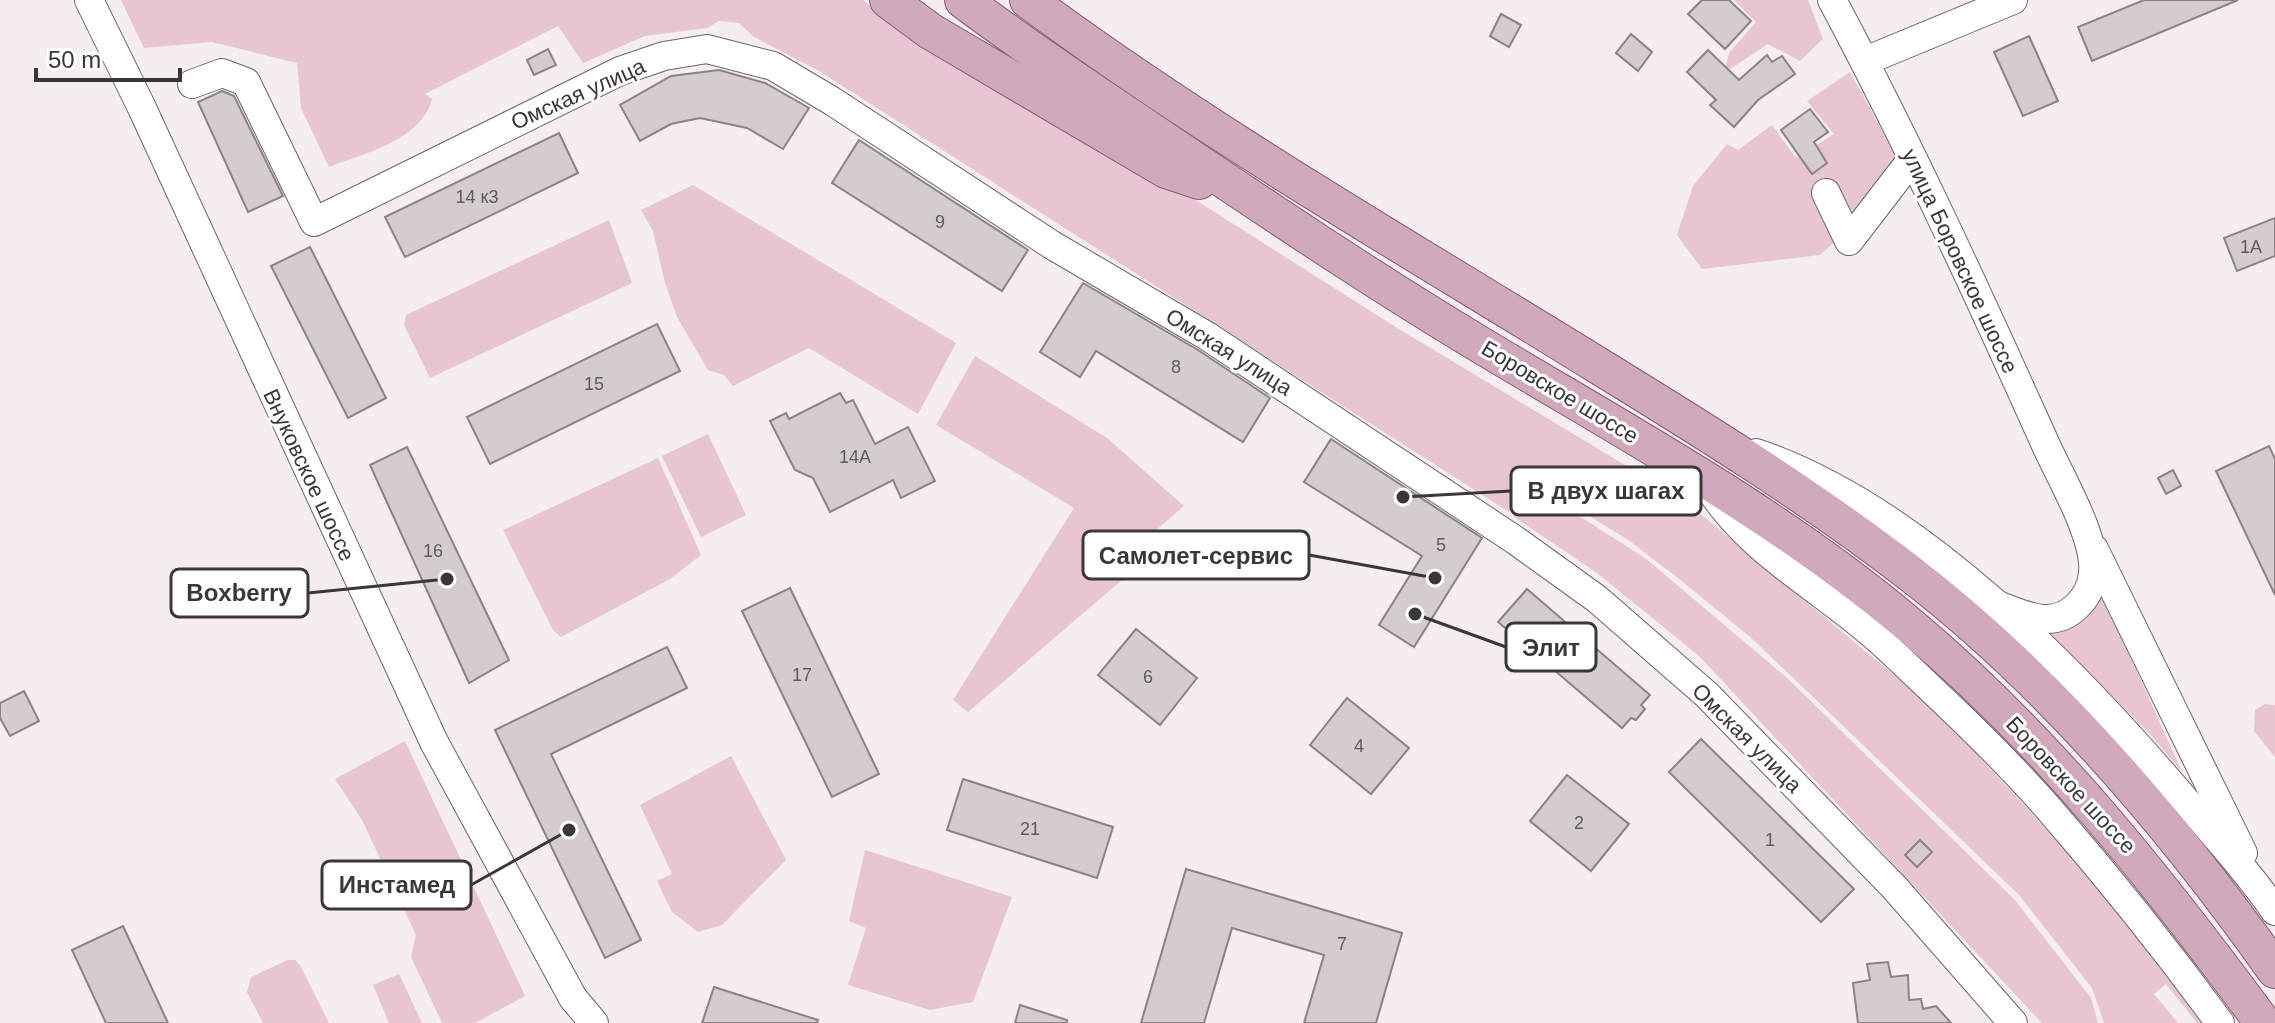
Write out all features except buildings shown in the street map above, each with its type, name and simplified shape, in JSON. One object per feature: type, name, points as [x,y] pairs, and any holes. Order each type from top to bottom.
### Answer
[{"type":"main road","points":[[888,0],[930,31],[1166,170],[1246,195]]},
{"type":"main road","name":"Боровское шоссе","points":[[963,0],[1246,195],[1476,343],[1701,476],[1886,606],[1970,678],[2088,798],[2164,890],[2263,1023]]},
{"type":"main road","name":"Боровское шоссе","points":[[1028,0],[1208,125],[1721,441],[1906,570],[2001,653],[2117,771],[2224,901],[2275,970]]},
{"type":"main road","points":[[1067,0],[1153,68],[1208,125]]},
{"type":"street","name":"Внуковское шоссе","points":[[89,0],[142,108],[312,483],[434,742],[573,998],[594,1023]]},
{"type":"street","name":"улица Боровское шоссе","points":[[1832,0],[1912,159],[2081,524]]},
{"type":"street","points":[[1865,61],[2013,0]]},
{"type":"street","name":"Омская улица","points":[[192,84],[222,73],[246,82],[314,222],[620,71],[664,56],[707,49],[773,66],[832,101],[1052,245],[1207,336],[1597,599],[1707,695],[1894,887],[2013,1023]]},
{"type":"street","points":[[1826,193],[1849,241],[1912,159]]},
{"type":"street","points":[[1721,441],[1790,466],[1878,514],[1950,564],[2133,738],[2268,900]]},
{"type":"street","points":[[1701,476],[1728,517],[1763,550],[1886,646],[2047,807],[2162,944],[2220,1023]]},
{"type":"street","points":[[1995,604],[2044,620],[2058,619],[2072,610],[2089,589],[2094,570],[2081,524]]},
{"type":"street","points":[[2081,524],[2268,900]]},
{"type":"shaded area","points":[[121,0],[863,0],[900,30],[1202,204],[1394,326],[1685,501],[1936,710],[2086,872],[2202,1023],[2197,1023],[2166,984],[2154,994],[2178,1023],[2104,1023],[2092,988],[2019,895],[1749,636],[1627,539],[1529,480],[1509,512],[819,71],[754,37],[739,23],[719,21],[707,28],[645,36],[583,63],[558,26],[425,94],[432,99],[426,113],[416,125],[390,144],[329,167],[301,108],[297,63],[212,42],[144,48]]},
{"type":"shaded area","points":[[1734,0],[1808,0],[1823,39],[1800,61],[1768,44],[1724,73],[1729,53],[1756,22]]},
{"type":"shaded area","points":[[1850,72],[1901,165],[1847,231],[1820,255],[1702,269],[1677,235],[1693,186],[1727,144],[1738,150],[1772,125],[1796,158],[1834,134],[1807,101]]},
{"type":"shaded area","points":[[693,185],[956,343],[918,414],[809,348],[733,386],[724,375],[708,370],[677,317],[665,283],[653,231],[641,210]]},
{"type":"shaded area","points":[[609,220],[632,283],[430,378],[404,325],[406,315]]},
{"type":"shaded area","points":[[975,356],[1107,438],[1184,506],[1125,557],[1136,568],[968,712],[953,700],[1074,508],[936,425]]},
{"type":"shaded area","points":[[708,434],[746,515],[701,537],[662,456]]},
{"type":"shaded area","points":[[658,458],[701,555],[670,579],[561,637],[553,630],[503,530]]},
{"type":"shaded area","points":[[1532,486],[1645,558],[1786,677],[2015,900],[2091,998],[2098,1023],[2042,1023],[1699,656],[1597,573],[1513,516]]},
{"type":"shaded area","points":[[2103,596],[2182,772],[2150,734],[2051,635],[2079,622]]},
{"type":"shaded area","points":[[2265,704],[2275,705],[2275,757],[2254,731],[2255,710]]},
{"type":"shaded area","points":[[405,741],[525,996],[475,1023],[442,1023],[411,957],[416,935],[362,820],[335,779]]},
{"type":"shaded area","points":[[731,756],[786,860],[722,925],[698,932],[672,912],[657,881],[672,874],[640,805]]},
{"type":"shaded area","points":[[865,850],[1012,897],[973,1002],[930,1010],[848,985],[866,928],[849,921]]},
{"type":"shaded area","points":[[288,960],[295,960],[300,965],[329,1023],[263,1023],[247,992],[251,977]]},
{"type":"shaded area","points":[[399,974],[422,1023],[389,1023],[373,985]]},
{"type":"place","name":"В двух шагах","points":[[1403,497]]},
{"type":"place","name":"Самолет-сервис","points":[[1435,578]]},
{"type":"place","name":"Boxberry","points":[[447,579]]},
{"type":"place","name":"Элит","points":[[1415,614]]},
{"type":"place","name":"Инстамед","points":[[569,830]]}]
